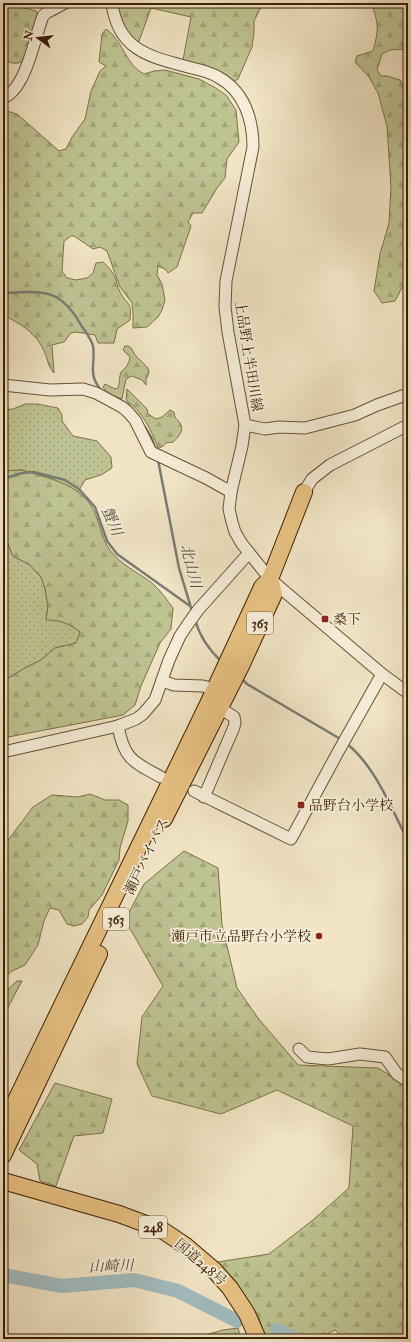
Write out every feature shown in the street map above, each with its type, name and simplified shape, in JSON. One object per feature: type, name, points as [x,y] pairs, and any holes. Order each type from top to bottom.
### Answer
[{"type":"highway","name":"瀬戸バイパス","points":[[3,1155],[153,841],[220,708],[226,680],[235,661],[262,587],[270,579],[304,492]]},
{"type":"highway","name":"瀬戸バイパス","points":[[3,1126],[214,689],[226,680]]},
{"type":"highway","name":"国道248号","points":[[3,1181],[119,1214],[162,1230],[186,1246],[214,1270],[225,1282],[247,1314],[258,1339]]},
{"type":"street","points":[[3,98],[11,93],[21,78],[30,58],[43,16],[65,3]]},
{"type":"street","name":"上品野上半田川線","points":[[112,3],[116,21],[123,36],[135,47],[156,57],[208,73],[223,80],[237,93],[249,115],[252,124],[253,147],[226,281],[225,307],[228,332],[245,425],[242,446],[231,492],[229,509],[234,527],[242,544],[270,579],[382,674],[408,693]]},
{"type":"street","points":[[3,385],[50,390],[83,389],[96,393],[122,407],[128,412],[135,420],[156,454],[231,492]]},
{"type":"street","points":[[245,425],[265,429],[279,427],[305,428],[355,415],[376,405],[408,394]]},
{"type":"street","points":[[304,492],[312,479],[330,464],[408,425]]},
{"type":"street","points":[[3,752],[118,726],[136,719],[150,708],[155,700],[169,660],[180,636],[198,610],[249,553]]},
{"type":"street","points":[[194,791],[291,839],[382,674]]},
{"type":"street","points":[[162,681],[174,685],[203,686],[214,689]]},
{"type":"street","points":[[204,797],[234,726],[234,717],[220,708]]},
{"type":"street","points":[[118,726],[122,745],[131,759],[137,764],[161,777]]},
{"type":"street","points":[[299,1049],[307,1057],[328,1059],[360,1054],[385,1057],[397,1074],[408,1081]]},
{"type":"green space","points":[[3,3],[16,3],[18,6],[36,11],[39,17],[29,50],[22,61],[18,63],[5,61],[3,57]]},
{"type":"green space","points":[[117,3],[263,3],[254,21],[252,47],[238,79],[234,82],[229,77],[217,70],[183,60],[191,17],[151,8],[138,44],[129,34],[124,25]]},
{"type":"green space","points":[[371,3],[408,3],[408,49],[390,50],[382,54],[377,70],[381,76],[387,76],[400,80],[408,97],[408,276],[395,301],[382,303],[374,291],[380,254],[389,223],[391,187],[387,126],[378,93],[369,77],[355,62],[357,56],[373,51],[377,22]]},
{"type":"green space","points":[[106,29],[117,40],[133,65],[144,74],[165,70],[199,79],[226,95],[236,110],[239,142],[227,159],[225,178],[202,213],[193,213],[188,222],[191,226],[177,267],[168,273],[165,269],[158,266],[157,275],[162,284],[165,300],[158,317],[147,327],[133,328],[132,303],[120,287],[107,251],[100,247],[93,249],[74,236],[71,236],[64,241],[62,271],[67,278],[76,280],[87,278],[93,273],[96,263],[103,262],[114,275],[119,290],[130,306],[130,320],[117,329],[114,343],[98,343],[95,335],[76,332],[71,333],[64,342],[52,345],[54,373],[49,366],[45,353],[38,340],[28,330],[3,315],[3,110],[17,114],[59,151],[66,149],[72,137],[85,119],[91,91],[100,71],[106,66],[99,62],[102,34]]},
{"type":"green space","points":[[125,346],[131,348],[135,355],[148,368],[149,373],[146,379],[146,385],[142,380],[132,376],[126,379],[122,399],[109,393],[103,387],[105,384],[115,389],[118,388],[121,372],[127,366],[130,357],[123,350]]},
{"type":"green space","points":[[127,389],[147,409],[148,414],[156,419],[162,417],[170,410],[174,412],[175,417],[182,427],[180,435],[175,441],[166,443],[162,447],[158,448],[153,435],[142,416],[126,400]]},
{"type":"green space","points":[[25,404],[37,404],[58,408],[62,415],[62,421],[73,436],[97,441],[111,457],[112,468],[101,475],[85,480],[78,492],[53,479],[22,470],[3,471],[3,410],[13,409]]},
{"type":"green space","points":[[22,470],[63,483],[81,494],[94,511],[104,540],[114,555],[153,584],[173,608],[171,629],[160,643],[141,686],[135,705],[123,715],[3,738],[3,681],[41,660],[55,648],[76,643],[80,632],[72,626],[64,623],[46,620],[48,607],[45,588],[41,577],[30,565],[13,556],[3,532],[3,471]]},
{"type":"green space","points":[[3,532],[13,556],[30,565],[41,577],[45,588],[48,606],[46,619],[64,622],[80,632],[77,643],[55,648],[41,660],[3,681]]},
{"type":"green space","points":[[90,794],[105,800],[119,800],[128,805],[128,821],[120,848],[119,860],[102,895],[89,910],[88,917],[82,924],[74,926],[67,924],[59,910],[50,908],[44,921],[38,945],[25,965],[12,971],[3,978],[3,847],[33,807],[52,795],[78,797]]},
{"type":"green space","points":[[184,851],[218,868],[222,925],[237,988],[258,1018],[298,1065],[378,1068],[408,1086],[408,1339],[344,1339],[335,1330],[318,1339],[266,1339],[258,1315],[218,1262],[269,1254],[313,1220],[349,1188],[353,1126],[277,1090],[221,1114],[152,1096],[137,1064],[142,1017],[163,986],[125,920],[144,884]]},
{"type":"green space","points":[[17,981],[22,981],[7,1009],[3,1024],[3,1004],[5,995]]},
{"type":"green space","points":[[55,1083],[112,1099],[103,1133],[74,1136],[56,1186],[40,1181],[37,1164],[19,1150]]},
{"type":"green space","points":[[238,1328],[241,1339],[192,1339],[223,1330]]},
{"type":"waterway","name":"北山川","points":[[3,293],[39,292],[57,297],[65,303],[73,312],[92,344],[94,352],[93,374],[94,379],[101,390]]},
{"type":"waterway","name":"北山川","points":[[125,403],[128,404],[138,416]]},
{"type":"waterway","name":"北山川","points":[[145,427],[152,439],[156,451]]},
{"type":"waterway","name":"北山川","points":[[158,460],[179,568],[192,611]]},
{"type":"waterway","name":"蟹川","points":[[3,479],[22,473],[34,472],[65,480],[79,489],[95,507],[107,541],[117,554],[190,606]]},
{"type":"waterway","name":"北山川","points":[[195,620],[206,643],[222,662]]},
{"type":"waterway","name":"北山川","points":[[241,678],[247,684],[342,740]]},
{"type":"waterway","name":"北山川","points":[[346,743],[357,753],[374,776],[389,802],[408,841]]},
{"type":"waterway","name":"山崎川","points":[[3,1275],[62,1286],[134,1280],[178,1291],[237,1321]]},
{"type":"waterway","name":"山崎川","points":[[277,1330],[295,1339]]},
{"type":"place","name":"桑下","points":[[325,619]]},
{"type":"place","name":"品野台小学校","points":[[301,805]]},
{"type":"place","name":"瀬戸市立品野台小学校","points":[[319,936]]}]
